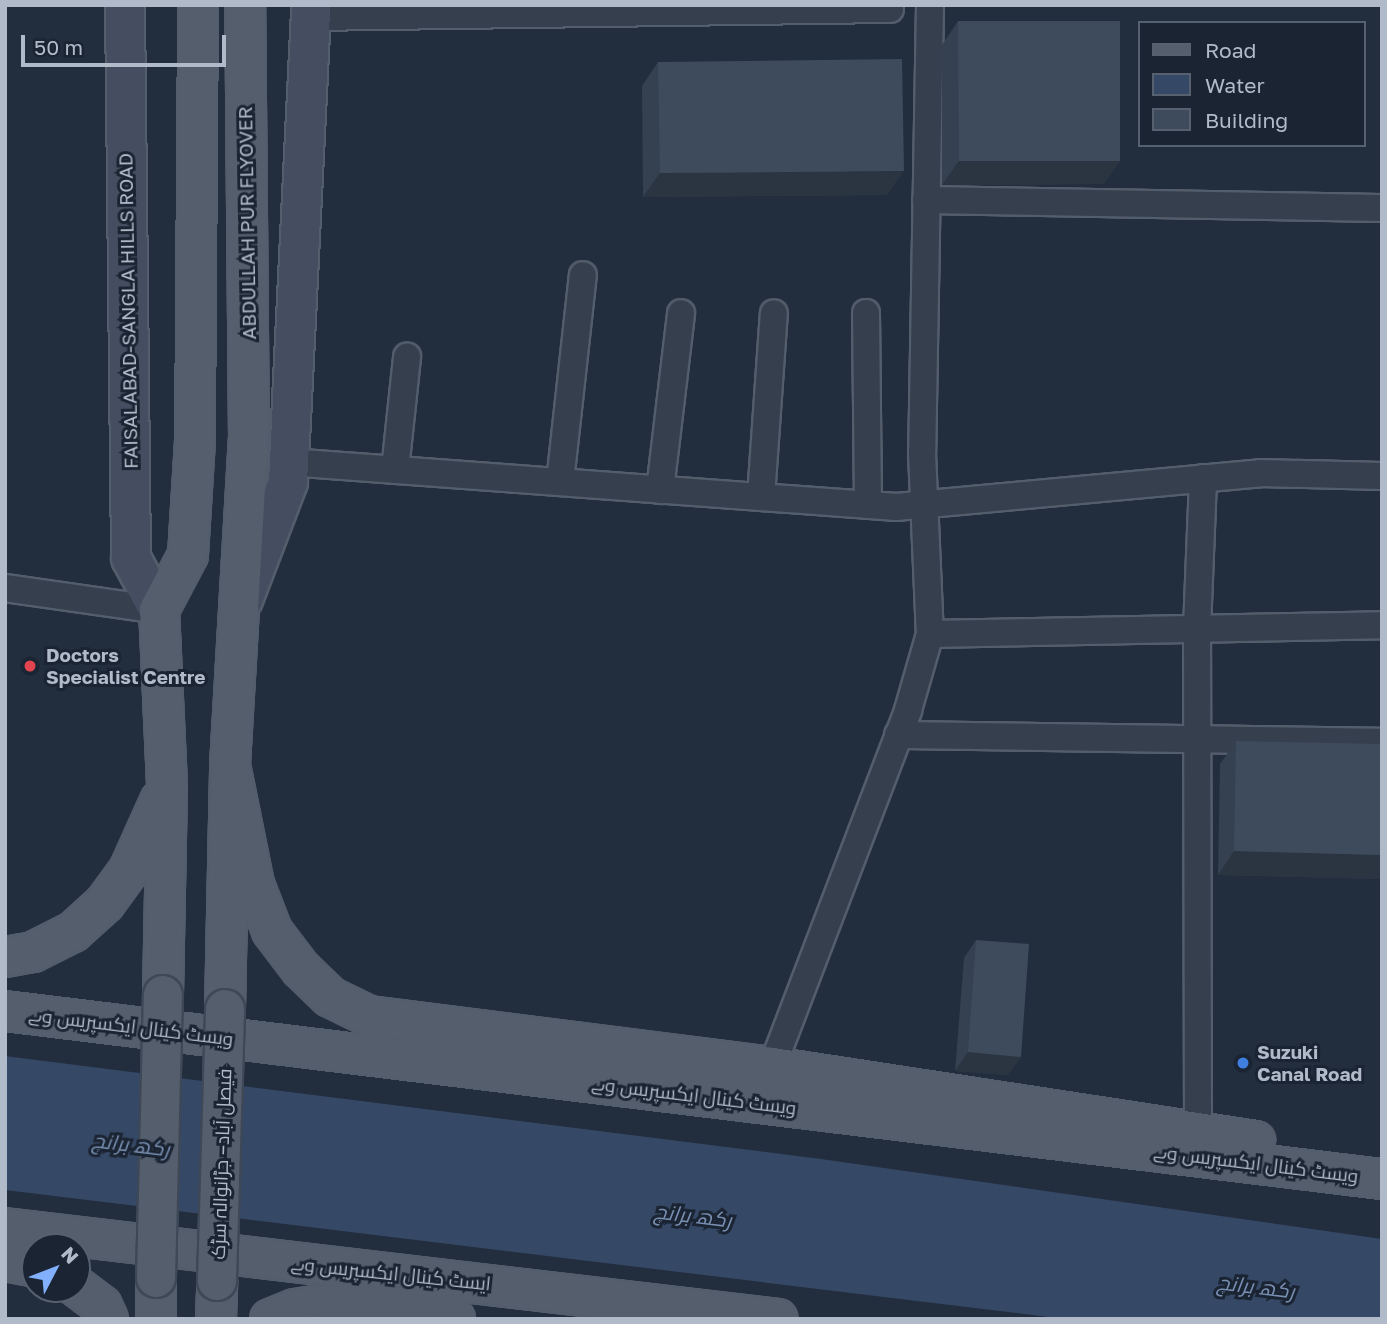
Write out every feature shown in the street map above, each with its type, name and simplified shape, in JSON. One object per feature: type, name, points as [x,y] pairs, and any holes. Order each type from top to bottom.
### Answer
[{"type":"main road","name":"FAISALABAD-SANGLA HILLS ROAD","points":[[125,5],[131,558],[159,610]]},
{"type":"main road","points":[[156,1319],[167,785],[159,610],[188,555],[195,439],[198,5]]},
{"type":"main road","name":"ABDULLAH PUR FLYOVER","points":[[230,765],[250,440],[245,5]]},
{"type":"main road","points":[[241,607],[288,482],[311,11]]},
{"type":"main road","points":[[230,765],[254,884],[272,931],[301,969],[330,997],[369,1016],[772,1067],[1198,1129],[1382,1167]]},
{"type":"main road","name":"فیصل آباد– جڑانوالہ سڑک","points":[[216,1319],[230,765]]},
{"type":"main road","points":[[5,957],[33,952],[73,932],[105,903],[130,870],[167,785]]},
{"type":"main road","name":"ویسٹ کینال ایکسپریس وے","points":[[5,1012],[1382,1179]]},
{"type":"main road","name":"ایسٹ کینال ایکسپریس وے","points":[[5,1228],[778,1319]]},
{"type":"main road","points":[[91,1298],[102,1306],[108,1319]]},
{"type":"main road","points":[[271,1318],[328,1304],[455,1319]]},
{"type":"street","points":[[772,1067],[898,735],[930,634],[924,505],[930,5]]},
{"type":"street","points":[[311,11],[890,9]]},
{"type":"street","points":[[926,200],[1382,208]]},
{"type":"street","points":[[560,482],[583,275]]},
{"type":"street","points":[[660,490],[681,313]]},
{"type":"street","points":[[761,497],[774,313]]},
{"type":"street","points":[[866,313],[868,505]]},
{"type":"street","points":[[395,470],[407,357]]},
{"type":"street","points":[[289,462],[868,505],[924,505],[1260,472],[1382,475]]},
{"type":"street","points":[[1198,1129],[1197,629],[1203,478]]},
{"type":"street","points":[[5,588],[159,610]]},
{"type":"street","points":[[930,634],[1382,625]]},
{"type":"street","points":[[898,735],[1382,742]]},
{"type":"street","points":[[271,1318],[276,1319]]},
{"type":"water","name":"رکھ برانچ","points":[[5,1056],[821,1159],[1382,1239],[1382,1319],[1065,1319],[5,1190]]},
{"type":"building","points":[[958,21],[1120,21],[1120,161],[959,161]]},
{"type":"building","points":[[902,59],[904,171],[660,173],[658,62]]},
{"type":"building","points":[[1236,741],[1382,744],[1382,855],[1234,851]]},
{"type":"building","points":[[976,940],[1029,944],[1021,1057],[968,1052]]},
{"type":"place","name":"Doctors Specialist Centre","points":[[30,666]]},
{"type":"place","name":"Suzuki Canal Road","points":[[1243,1063]]}]
